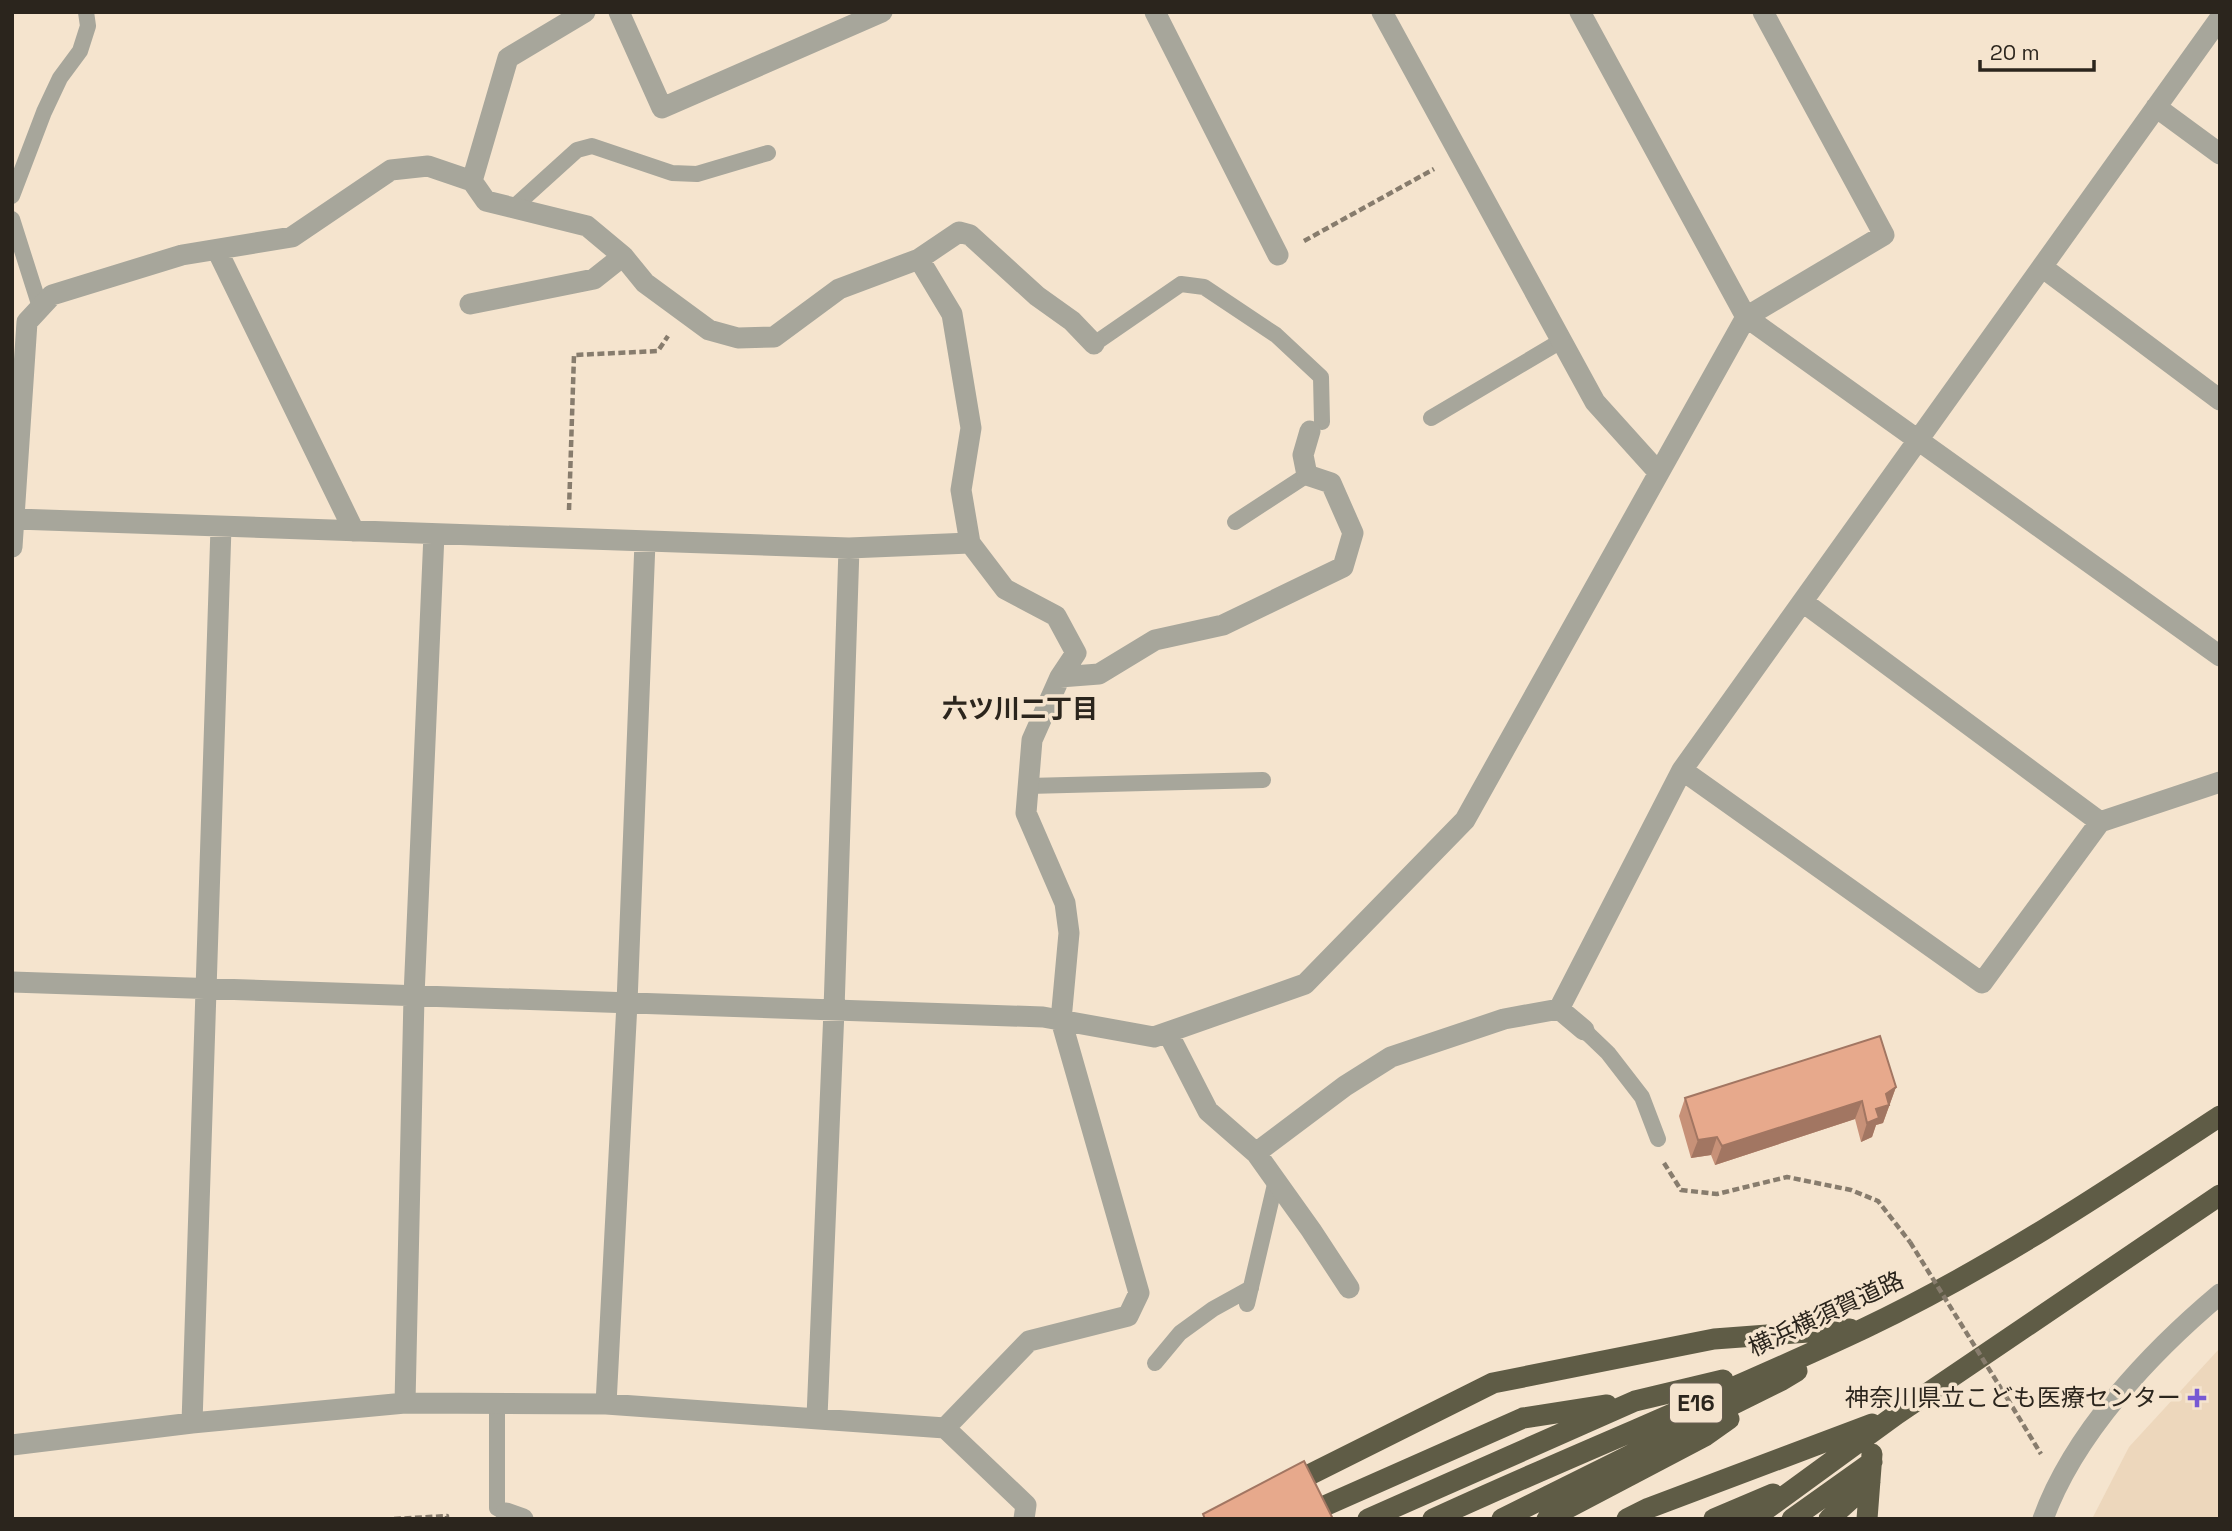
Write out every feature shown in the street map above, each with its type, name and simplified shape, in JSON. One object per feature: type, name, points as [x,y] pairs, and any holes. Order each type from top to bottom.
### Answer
[{"type":"highway","name":"横浜横須賀道路","points":[[1433,1519],[1779,1374],[1956,1280],[2104,1193],[2220,1116]]},
{"type":"highway","points":[[1753,1519],[1897,1414],[2220,1195]]},
{"type":"highway","points":[[1266,1497],[1493,1383],[1714,1339],[1866,1327]]},
{"type":"highway","points":[[1295,1519],[1523,1418],[1635,1401],[1779,1374]]},
{"type":"highway","points":[[1502,1519],[1779,1374]]},
{"type":"highway","points":[[1547,1519],[1705,1436],[1779,1374]]},
{"type":"highway","points":[[1368,1519],[1635,1401]]},
{"type":"highway","points":[[1627,1519],[1649,1508],[1897,1414]]},
{"type":"highway","points":[[1865,1515],[1874,1431]]},
{"type":"highway","points":[[1792,1519],[1871,1472]]},
{"type":"highway","points":[[1829,1519],[1871,1472]]},
{"type":"highway","points":[[1714,1519],[1811,1479]]},
{"type":"street","points":[[472,181],[508,58],[586,12]]},
{"type":"street","points":[[619,12],[662,108],[882,12]]},
{"type":"street","points":[[1155,12],[1278,255]]},
{"type":"street","points":[[1382,12],[1595,402],[1659,474]]},
{"type":"street","points":[[1580,12],[1746,317],[2220,656]]},
{"type":"street","points":[[12,982],[1043,1017],[1154,1037],[1305,984],[1465,820],[1746,317],[1884,235],[1763,12]]},
{"type":"street","points":[[1559,1009],[1682,770],[2220,18]]},
{"type":"street","points":[[2156,107],[2220,154]]},
{"type":"street","points":[[12,547],[16,519],[27,322],[52,295],[182,255],[292,237],[391,170],[428,166],[472,181],[486,201],[587,226],[623,256],[645,283],[709,330],[738,338],[774,337],[839,289],[919,259],[959,232],[970,235],[1037,296],[1072,321],[1094,344]]},
{"type":"street","points":[[217,250],[354,531]]},
{"type":"street","points":[[470,304],[594,279],[623,256]]},
{"type":"street","points":[[919,259],[952,314],[971,428],[961,490],[971,543],[1005,589],[1056,616],[1076,653],[1060,677],[1032,740],[1026,813],[1065,903],[1069,933],[1061,1020],[1139,1293],[1128,1317],[1029,1341],[945,1427]]},
{"type":"street","points":[[2042,267],[2220,400]]},
{"type":"street","points":[[1060,677],[1099,674],[1155,640],[1223,625],[1343,568],[1353,533],[1331,483],[1307,475],[1303,455],[1316,426]]},
{"type":"street","points":[[16,519],[849,548],[971,543]]},
{"type":"street","points":[[192,1423],[221,527]]},
{"type":"street","points":[[405,1403],[414,996],[434,534]]},
{"type":"street","points":[[606,1404],[627,1003],[645,542]]},
{"type":"street","points":[[817,1417],[849,548]]},
{"type":"street","points":[[1802,601],[2100,822]]},
{"type":"street","points":[[1682,770],[1982,983],[2100,822],[2220,782]]},
{"type":"street","points":[[1256,1153],[1345,1086],[1391,1057],[1504,1019],[1559,1009]]},
{"type":"street","points":[[1559,1009],[1584,1030]]},
{"type":"street","points":[[1168,1033],[1208,1111],[1256,1153],[1349,1288]]},
{"type":"street","points":[[2043,1519],[2049,1502],[2084,1441],[2141,1367],[2220,1294]]},
{"type":"street","points":[[12,1445],[192,1423],[405,1403],[606,1404],[817,1417],[945,1427],[1026,1505],[1024,1519]]},
{"type":"lane","points":[[12,196],[44,112],[60,78],[80,51],[88,26],[86,12]]},
{"type":"lane","points":[[514,207],[577,150],[592,146],[672,173],[697,174],[768,153]]},
{"type":"lane","points":[[12,219],[40,307]]},
{"type":"lane","points":[[1094,344],[1181,284],[1203,287],[1276,335],[1321,377],[1316,426]]},
{"type":"lane","points":[[1431,418],[1561,341]]},
{"type":"lane","points":[[1235,522],[1307,475]]},
{"type":"lane","points":[[1028,786],[1263,780]]},
{"type":"lane","points":[[1584,1030],[1608,1053],[1642,1097],[1658,1139]]},
{"type":"lane","points":[[1155,1363],[1180,1333],[1213,1309],[1249,1296],[1276,1180]]},
{"type":"lane","points":[[497,1404],[498,1508],[515,1516]]},
{"type":"path","points":[[1278,255],[1460,155]]},
{"type":"path","points":[[569,497],[574,355],[658,351]]},
{"type":"path","points":[[1658,1139],[1665,1165],[1681,1190],[1717,1194],[1787,1177],[1851,1190],[1878,1201],[1910,1242],[2042,1456]]},
{"type":"path","points":[[394,1519],[447,1516],[447,1519]]},
{"type":"shaded area","name":"神奈川県立こども医療センター","points":[[2220,1348],[2220,1519],[2092,1519],[2129,1447]]},
{"type":"building","points":[[1880,1036],[1896,1087],[1886,1094],[1889,1105],[1876,1109],[1879,1118],[1867,1123],[1862,1101],[1722,1146],[1717,1137],[1698,1140],[1685,1098]]},
{"type":"building","points":[[1304,1461],[1333,1519],[1205,1519],[1203,1514]]},
{"type":"place","name":"神奈川県立こども医療センター","points":[[2197,1398]]},
{"type":"district","name":"六ツ川二丁目","points":[[1020,709]]}]
